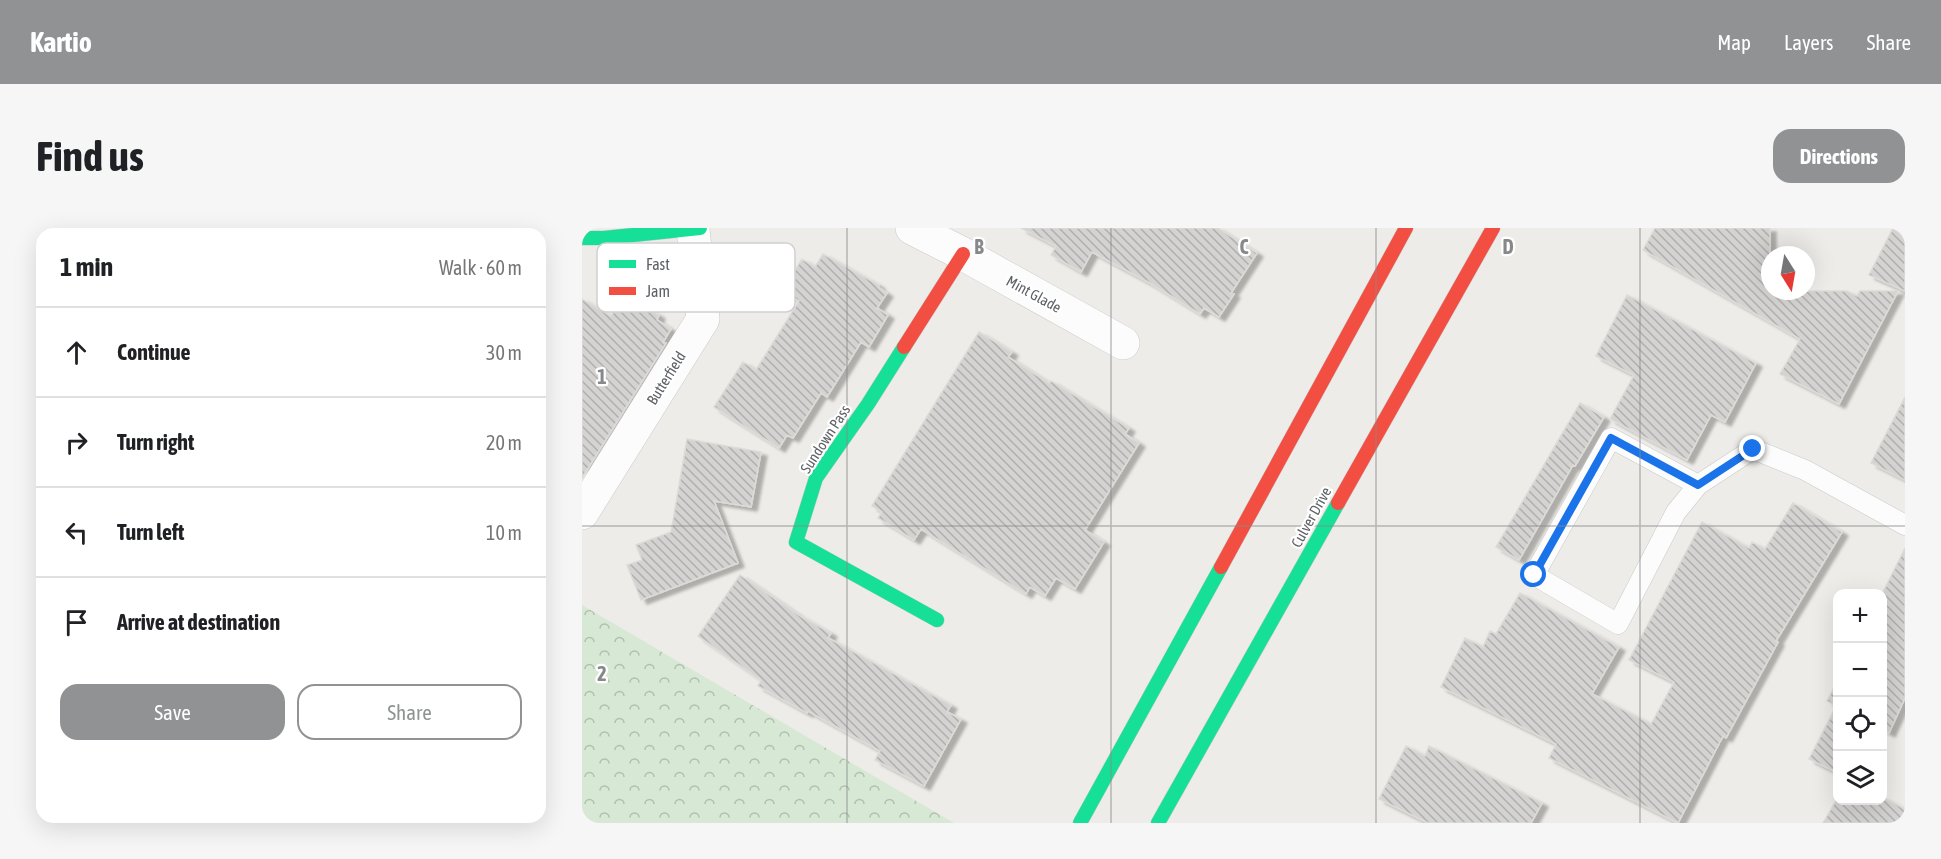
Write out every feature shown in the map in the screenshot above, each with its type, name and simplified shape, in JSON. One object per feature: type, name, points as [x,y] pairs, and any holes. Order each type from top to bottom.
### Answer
[{"type":"main road","points":[[1080,823],[1406,228]]},
{"type":"main road","name":"Culver Drive","points":[[1158,823],[1493,228]]},
{"type":"main road","points":[[582,238],[696,229]]},
{"type":"main road","name":"Sundown Pass","points":[[937,620],[796,542],[816,478],[868,404],[963,254]]},
{"type":"street","name":"Mint Glade","points":[[912,228],[1123,343]]},
{"type":"street","name":"Butterfield","points":[[582,513],[703,319],[702,312]]},
{"type":"lane","points":[[1698,485],[1611,438],[1534,575],[1618,624],[1676,512],[1698,485],[1753,449],[1805,470],[1905,525]]},
{"type":"green space","points":[[582,605],[954,823],[582,823]]},
{"type":"building","points":[[1021,228],[1218,228],[1257,253],[1231,293],[1234,294],[1219,317],[1204,308],[1200,314],[1150,283],[1092,252],[1081,272],[1051,255],[1056,246]]},
{"type":"building","points":[[1655,228],[1770,228],[1770,246],[1761,246],[1761,300],[1815,300],[1815,291],[1847,291],[1857,296],[1860,291],[1898,291],[1839,404],[1780,374],[1800,339],[1643,250]]},
{"type":"building","points":[[1893,228],[1905,228],[1905,291],[1869,275]]},
{"type":"building","points":[[823,254],[879,285],[878,287],[887,293],[877,308],[888,315],[869,347],[861,342],[827,397],[821,393],[793,438],[787,435],[779,448],[714,407],[743,362],[756,370],[792,312],[795,312],[799,301],[795,299],[795,270],[802,259],[815,267]]},
{"type":"building","points":[[1627,295],[1756,363],[1725,422],[1711,415],[1687,460],[1610,419],[1634,375],[1596,356]]},
{"type":"building","points":[[582,299],[597,308],[597,312],[604,312],[611,316],[614,312],[654,312],[659,315],[657,320],[671,329],[663,342],[666,343],[582,478]]},
{"type":"building","points":[[979,332],[1012,352],[1008,357],[1129,428],[1125,434],[1139,443],[1085,530],[1104,542],[1075,589],[1056,578],[1045,596],[1030,587],[1026,594],[921,529],[914,540],[878,518],[882,512],[872,506]]},
{"type":"building","points":[[1905,397],[1905,480],[1871,463]]},
{"type":"building","points":[[1580,403],[1604,417],[1575,466],[1573,465],[1519,560],[1496,547]]},
{"type":"building","points":[[687,439],[761,452],[751,507],[714,501],[738,563],[641,600],[627,565],[642,560],[636,545],[671,532]]},
{"type":"building","points":[[1793,503],[1842,532],[1776,641],[1778,642],[1726,738],[1723,736],[1678,823],[1549,758],[1556,744],[1441,687],[1465,638],[1483,647],[1490,631],[1496,634],[1520,593],[1619,647],[1592,694],[1651,724],[1674,682],[1629,660],[1702,522],[1749,548],[1752,542],[1765,549]]},
{"type":"building","points":[[1905,548],[1905,698],[1889,733],[1887,732],[1887,589],[1884,589]]},
{"type":"building","points":[[740,575],[802,617],[831,633],[828,638],[951,705],[947,712],[961,719],[924,786],[875,760],[880,751],[758,686],[761,680],[698,636]]},
{"type":"building","points":[[1833,690],[1833,704],[1827,701]]},
{"type":"building","points":[[1833,712],[1833,771],[1809,759]]},
{"type":"building","points":[[1406,746],[1425,756],[1429,746],[1542,803],[1531,823],[1428,823],[1379,799]]},
{"type":"building","points":[[1887,800],[1905,809],[1905,823],[1823,823],[1833,805],[1887,805]]},
{"type":"traffic: fast","points":[[582,238],[604,238],[700,228]]},
{"type":"traffic: fast","points":[[904,347],[868,404],[816,478],[796,542],[937,620]]},
{"type":"traffic: fast","points":[[1158,823],[1338,503]]},
{"type":"traffic: fast","points":[[1080,823],[1221,567]]},
{"type":"traffic: jam","points":[[1221,567],[1406,228]]},
{"type":"traffic: jam","points":[[1338,503],[1493,228]]},
{"type":"traffic: jam","points":[[904,347],[963,254]]},
{"type":"route","points":[[1534,575],[1611,438],[1698,485],[1753,449]]}]
